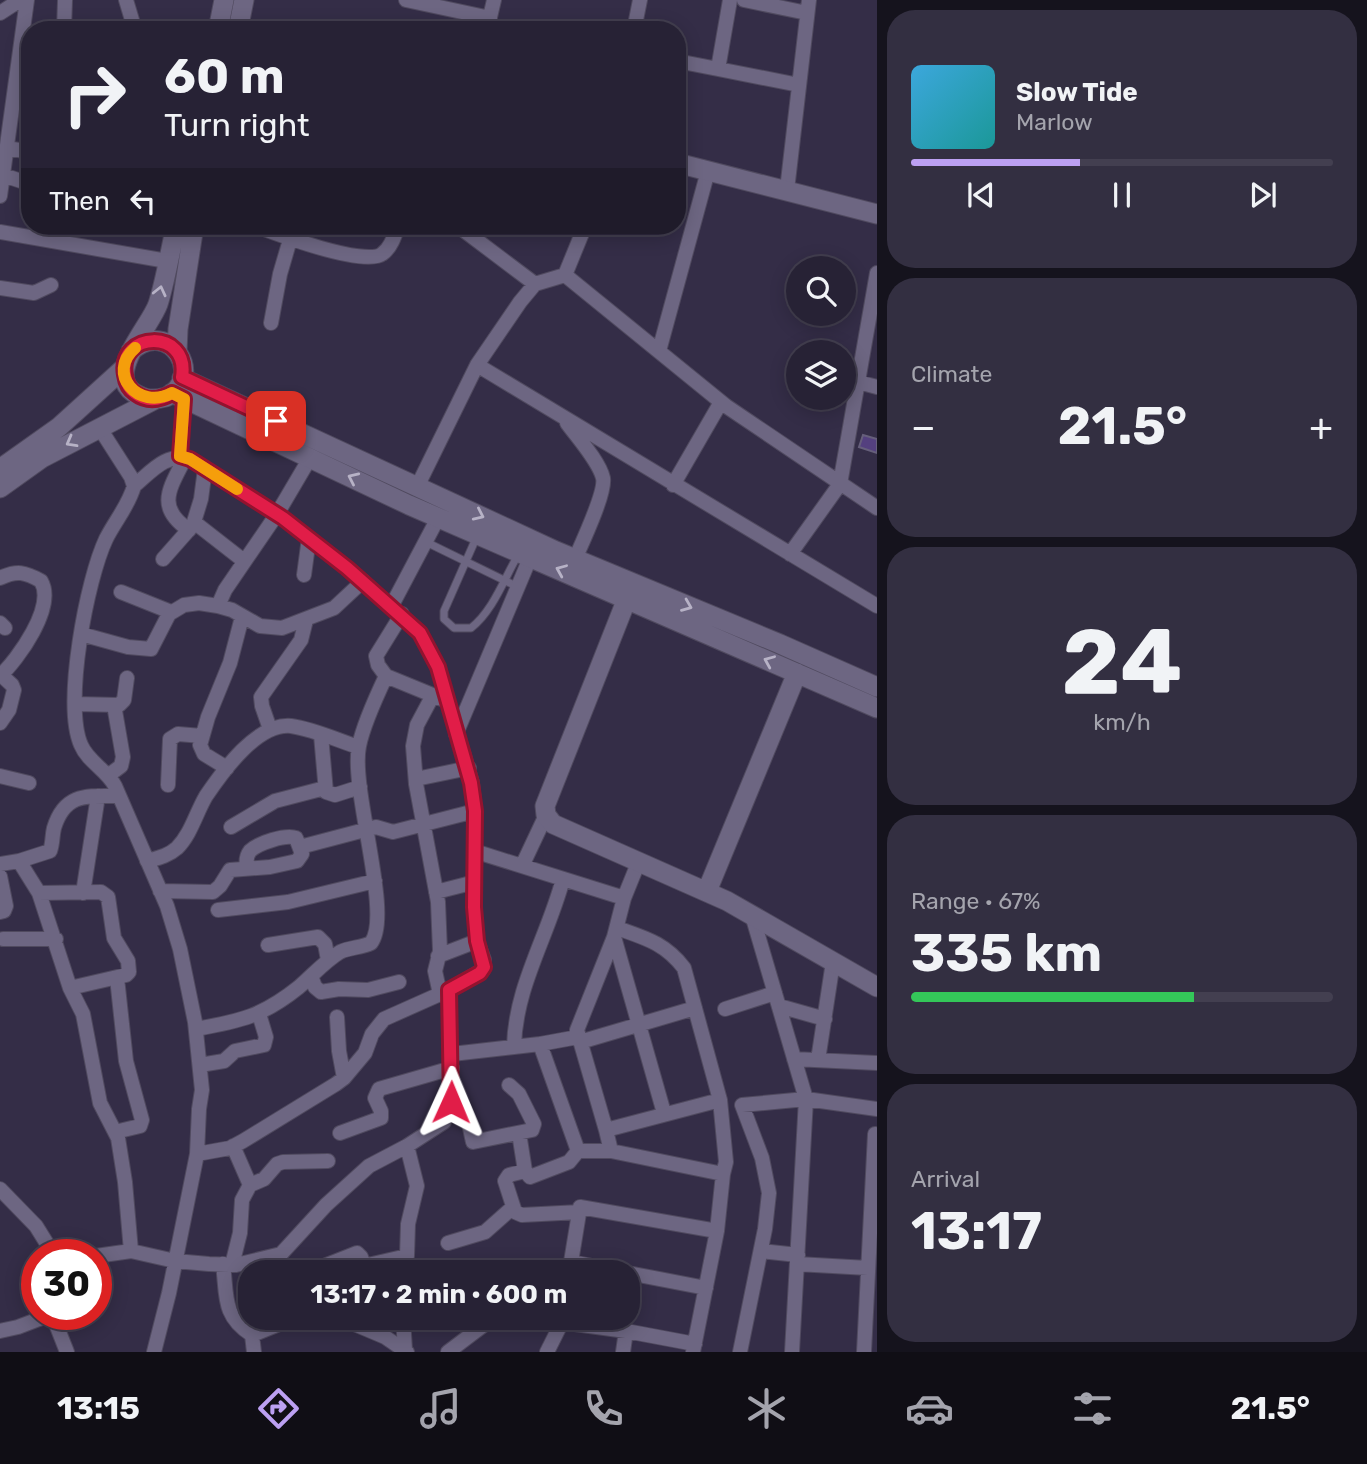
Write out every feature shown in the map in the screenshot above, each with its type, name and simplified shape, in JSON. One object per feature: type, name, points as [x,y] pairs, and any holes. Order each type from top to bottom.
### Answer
[{"type":"main road","points":[[240,21],[243,0]]},
{"type":"main road","points":[[686,165],[877,214]]},
{"type":"main road","points":[[174,235],[157,306],[127,360],[129,387],[144,398],[173,392],[417,486],[575,559],[630,592],[797,673],[877,708]]},
{"type":"main road","points":[[177,352],[193,235]]},
{"type":"main road","points":[[0,469],[60,427],[145,341],[163,342],[177,352],[182,362],[173,392],[42,458],[0,488]]},
{"type":"main road","points":[[173,392],[438,518],[525,555],[780,644],[877,687]]},
{"type":"main road","points":[[630,592],[545,806],[546,815],[554,824],[707,891],[877,987]]},
{"type":"main road","points":[[707,891],[797,673]]},
{"type":"street","points":[[64,21],[65,0]]},
{"type":"street","points":[[126,0],[132,21]]},
{"type":"street","points":[[406,0],[479,21]]},
{"type":"street","points":[[490,21],[494,0]]},
{"type":"street","points":[[636,21],[640,0]]},
{"type":"street","points":[[718,69],[730,0]]},
{"type":"street","points":[[744,0],[808,6],[787,190]]},
{"type":"street","points":[[0,13],[21,4],[14,89],[0,196]]},
{"type":"street","points":[[686,63],[799,85]]},
{"type":"street","points":[[0,96],[14,89]]},
{"type":"street","points":[[7,148],[21,150]]},
{"type":"street","points":[[659,351],[708,171]]},
{"type":"street","points":[[4,175],[21,181]]},
{"type":"street","points":[[0,232],[167,261]]},
{"type":"street","points":[[271,323],[280,274],[291,235]]},
{"type":"street","points":[[301,235],[366,257],[380,256],[395,235]]},
{"type":"street","points":[[471,235],[535,285]]},
{"type":"street","points":[[417,486],[477,365],[520,302],[535,285],[565,275],[581,235]]},
{"type":"street","points":[[790,554],[841,484],[877,273]]},
{"type":"street","points":[[565,275],[721,402],[877,508]]},
{"type":"street","points":[[0,288],[34,293],[51,285]]},
{"type":"street","points":[[477,365],[877,606]]},
{"type":"street","points":[[858,382],[877,387]]},
{"type":"street","points":[[173,392],[182,457],[168,504],[170,513],[176,520],[192,526],[244,561]]},
{"type":"street","points":[[673,485],[721,402]]},
{"type":"street","points":[[565,419],[604,479],[602,492],[575,559]]},
{"type":"street","points":[[99,427],[134,486]]},
{"type":"street","points":[[154,1352],[169,1293],[197,1154],[198,1109],[202,1090],[196,1029],[180,949],[160,891],[109,775],[92,761],[81,746],[76,724],[76,704],[80,634],[105,540],[134,486],[170,457],[182,457],[205,469],[277,514],[363,581],[420,633],[438,667],[440,698],[469,768],[475,811],[474,907],[477,941],[484,960],[483,970],[445,992],[384,1019],[372,1034],[365,1053],[344,1078],[233,1146],[197,1154]]},
{"type":"street","points":[[218,606],[225,590],[277,514],[310,458]]},
{"type":"street","points":[[163,559],[192,526],[201,499],[205,469]]},
{"type":"street","points":[[438,518],[376,656],[378,665],[386,676],[440,698]]},
{"type":"street","points":[[304,575],[309,538]]},
{"type":"street","points":[[456,734],[517,587],[525,555]]},
{"type":"street","points":[[0,578],[19,571],[27,573],[41,581],[44,594],[36,626],[14,663],[0,675],[14,690],[9,710],[0,723]]},
{"type":"street","points":[[80,634],[128,648],[151,649],[171,612],[184,605],[199,603],[218,606],[260,626],[282,628],[334,608],[363,581]]},
{"type":"street","points":[[121,592],[171,612]]},
{"type":"street","points":[[228,768],[204,754],[201,745],[230,663],[242,617]]},
{"type":"street","points":[[270,729],[261,697],[301,640],[306,620]]},
{"type":"street","points":[[196,1029],[259,1014],[280,1002],[328,960],[344,950],[366,946],[374,939],[375,881],[360,787],[358,747],[386,676]]},
{"type":"street","points":[[76,704],[119,705],[124,700],[127,678]]},
{"type":"street","points":[[112,1254],[131,1251],[175,1261],[227,1265],[281,1254],[361,1172],[444,1122],[450,1107],[452,1061],[445,992],[435,971],[440,942],[436,892],[416,779],[414,736],[440,698]]},
{"type":"street","points":[[109,775],[121,766],[123,757],[114,705]]},
{"type":"street","points":[[147,861],[167,856],[181,844],[206,797],[228,768],[258,736],[270,729],[292,726],[358,747]]},
{"type":"street","points":[[168,785],[170,739],[178,734],[202,736]]},
{"type":"street","points":[[321,735],[326,792],[335,795],[360,787]]},
{"type":"street","points":[[416,779],[469,768]]},
{"type":"street","points":[[0,776],[29,783]]},
{"type":"street","points":[[231,827],[275,801],[325,788]]},
{"type":"street","points":[[0,864],[50,851],[57,822],[74,799],[81,796],[119,796]]},
{"type":"street","points":[[83,893],[98,796]]},
{"type":"street","points":[[300,847],[380,827],[393,832],[475,811]]},
{"type":"street","points":[[522,866],[546,815]]},
{"type":"street","points":[[160,891],[213,892],[230,870],[280,866],[298,861],[302,853],[293,836],[281,837],[250,851],[247,855],[247,868]]},
{"type":"street","points":[[474,851],[625,898]]},
{"type":"street","points":[[19,861],[39,893],[70,988],[83,1014],[100,1103],[115,1132],[125,1182],[131,1251]]},
{"type":"street","points":[[611,1151],[577,1030],[616,932],[639,861]]},
{"type":"street","points":[[0,876],[6,906],[4,911],[0,912]]},
{"type":"street","points":[[514,1047],[518,1009],[524,987],[556,908],[564,879]]},
{"type":"street","points":[[218,910],[288,902],[375,881]]},
{"type":"street","points":[[436,892],[475,882]]},
{"type":"street","points":[[39,893],[101,892],[108,897],[114,938],[130,968],[126,975],[70,988]]},
{"type":"street","points":[[752,915],[806,1099],[792,1352]]},
{"type":"street","points":[[616,932],[659,943],[675,955],[684,968],[721,1105],[726,1162],[717,1231],[694,1348],[620,1330]]},
{"type":"street","points":[[616,932],[664,1113]]},
{"type":"street","points":[[268,945],[318,937],[325,944],[328,960]]},
{"type":"street","points":[[3,939],[56,939]]},
{"type":"street","points":[[438,956],[477,941]]},
{"type":"street","points":[[818,1060],[833,962]]},
{"type":"street","points":[[311,976],[315,987],[321,992],[368,990],[399,982]]},
{"type":"street","points":[[115,1132],[136,1129],[142,1120],[126,1062],[117,978]]},
{"type":"street","points":[[725,1009],[777,1000],[825,1019]]},
{"type":"street","points":[[340,1133],[381,1118],[375,1098],[379,1089],[452,1061],[514,1047],[579,1039],[695,1008]]},
{"type":"street","points":[[200,1065],[224,1061],[235,1051],[264,1045],[266,1037],[259,1014]]},
{"type":"street","points":[[337,1017],[344,1078]]},
{"type":"street","points":[[540,1044],[578,1151]]},
{"type":"street","points":[[794,1059],[877,1063]]},
{"type":"street","points":[[450,1107],[468,1119],[473,1142],[532,1130],[534,1124],[519,1094],[509,1085]]},
{"type":"street","points":[[606,1130],[664,1113],[721,1105],[806,1099],[877,1110]]},
{"type":"street","points":[[740,1352],[761,1251],[769,1193],[762,1158],[743,1105]]},
{"type":"street","points":[[864,1352],[868,1268],[874,1220],[876,1130]]},
{"type":"street","points":[[519,1133],[525,1171],[530,1177],[569,1162],[578,1151]]},
{"type":"street","points":[[233,1146],[250,1185]]},
{"type":"street","points":[[404,1260],[407,1256],[408,1224],[417,1186],[407,1146]]},
{"type":"street","points":[[578,1151],[611,1151],[723,1174]]},
{"type":"street","points":[[252,1335],[241,1328],[229,1314],[227,1265],[240,1233],[244,1194],[250,1185],[264,1179],[277,1164],[328,1161]]},
{"type":"street","points":[[525,1171],[509,1175],[505,1181],[515,1212],[522,1215],[580,1212]]},
{"type":"street","points":[[0,1189],[36,1226],[44,1239]]},
{"type":"street","points":[[573,1260],[580,1207],[717,1231]]},
{"type":"street","points":[[448,1243],[485,1232],[513,1208]]},
{"type":"street","points":[[761,1251],[797,1260],[868,1268]]},
{"type":"street","points":[[339,1260],[357,1253],[362,1260]]},
{"type":"street","points":[[640,1276],[706,1288]]},
{"type":"street","points":[[0,1331],[21,1326]]},
{"type":"street","points":[[58,1330],[67,1352]]},
{"type":"street","points":[[252,1335],[264,1330]]},
{"type":"street","points":[[368,1330],[406,1351]]},
{"type":"street","points":[[403,1330],[406,1351]]},
{"type":"street","points":[[448,1352],[477,1330]]},
{"type":"street","points":[[547,1352],[558,1330]]},
{"type":"street","points":[[623,1352],[626,1331]]},
{"type":"street","points":[[252,1335],[254,1352]]},
{"type":"street","points":[[383,1352],[385,1337]]},
{"type":"lane","points":[[478,535],[444,611],[444,619],[454,628],[471,628],[477,624],[503,581],[525,555]]},
{"type":"lane","points":[[426,541],[517,587]]},
{"type":"building","points":[[863,435],[877,439],[877,453],[859,447]]},
{"type":"slow traffic","points":[[135,348],[127,356],[124,368],[129,387],[144,398],[154,400],[172,393],[184,399],[180,456],[190,459],[237,489]]},
{"type":"route","points":[[276,421],[182,377],[180,357],[171,346],[163,342],[145,341],[127,356],[125,378],[136,394],[154,400],[172,393],[184,399],[180,456],[190,459],[277,514],[347,568],[420,633],[432,653],[469,768],[475,811],[474,907],[477,941],[484,960],[480,973],[449,990],[451,1102]]}]
